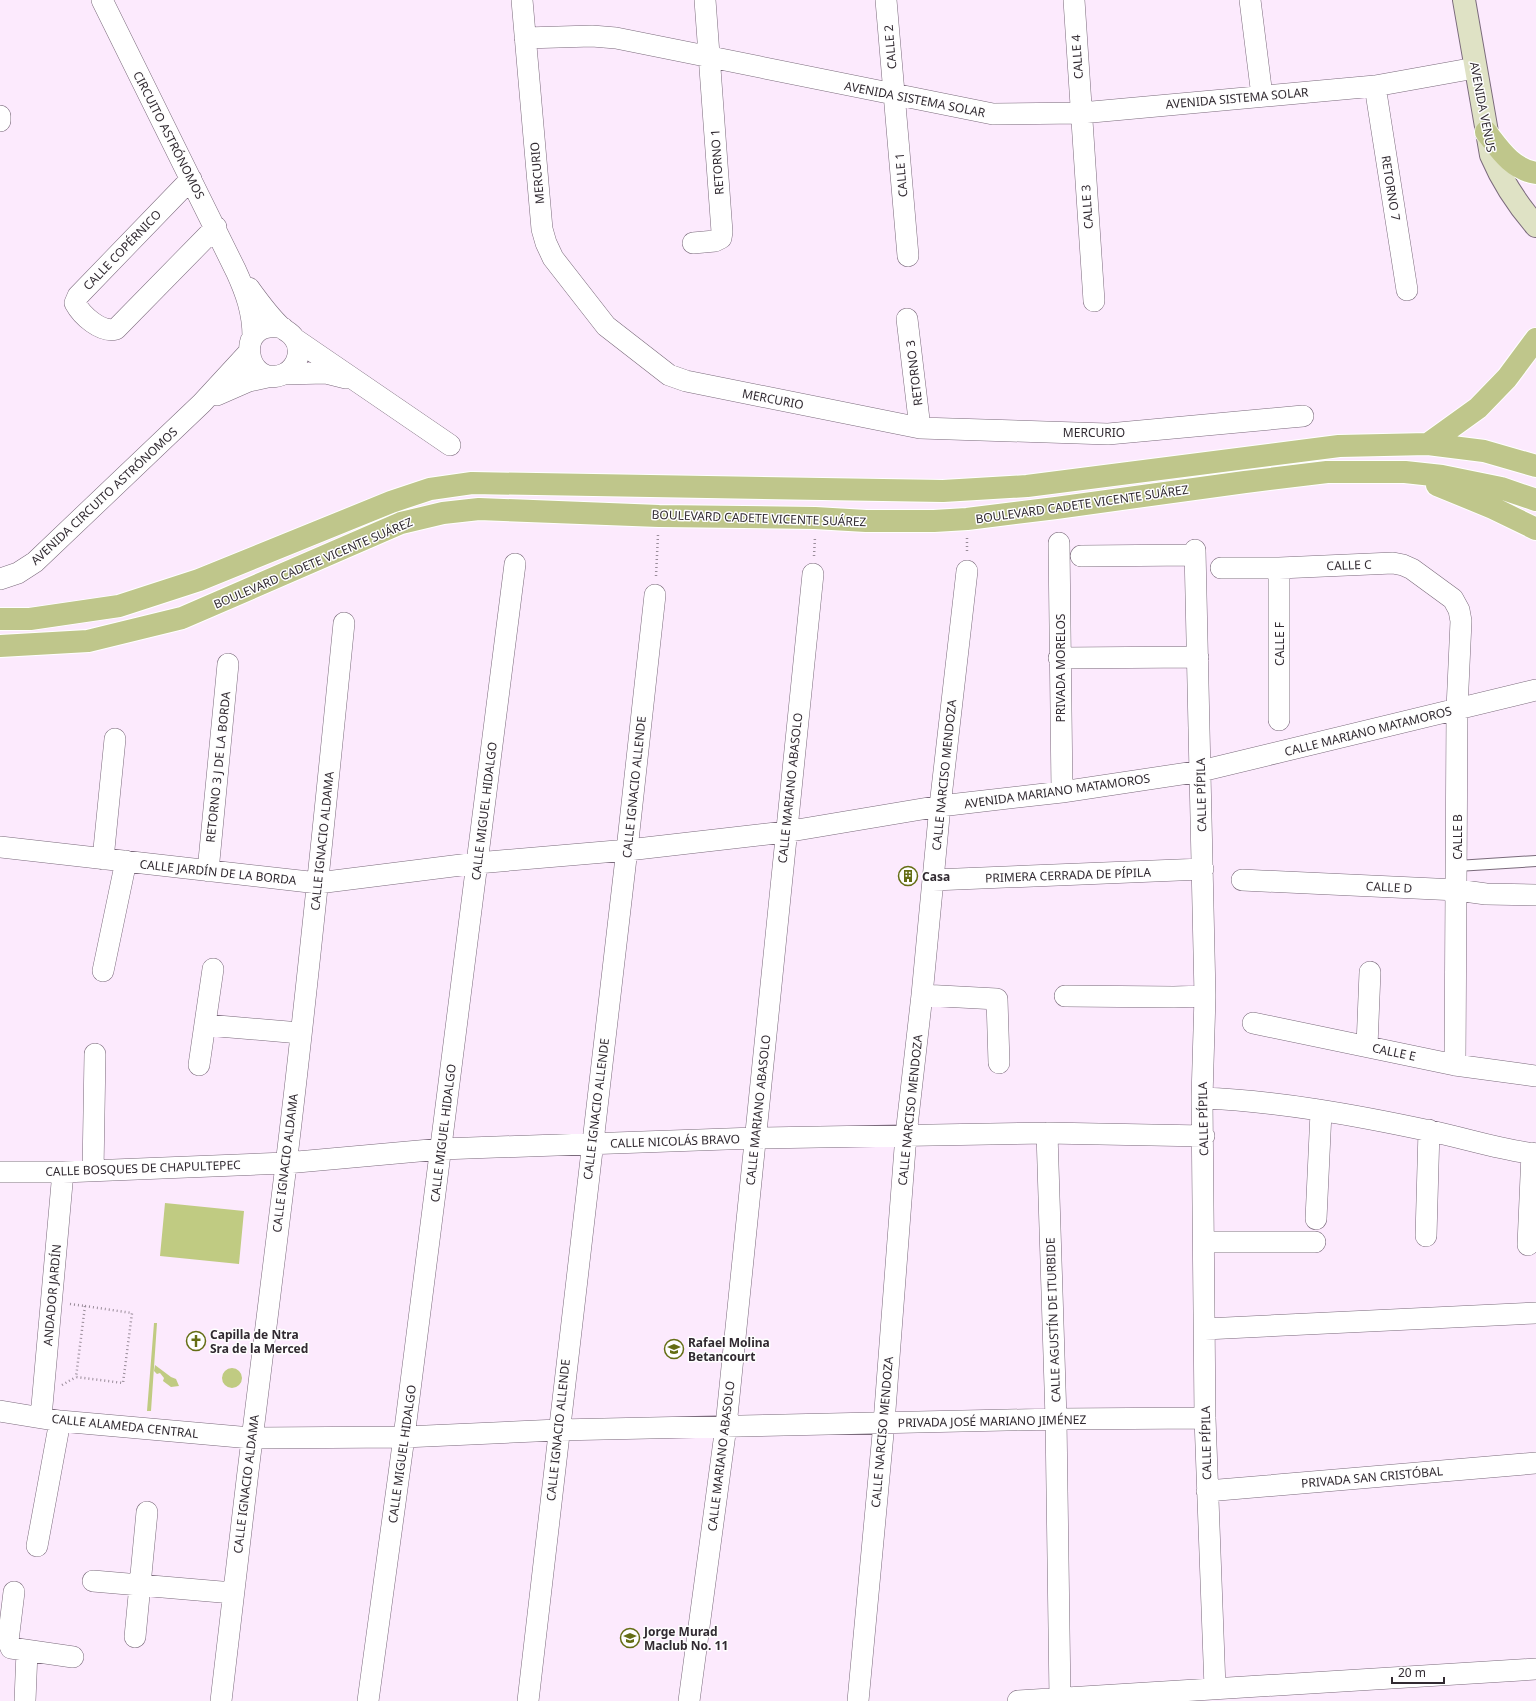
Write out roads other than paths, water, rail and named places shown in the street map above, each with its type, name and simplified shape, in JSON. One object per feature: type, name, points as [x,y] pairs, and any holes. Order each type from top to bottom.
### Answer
[{"type":"main road","points":[[1486,132],[1513,164],[1519,168],[1536,173]]},
{"type":"main road","points":[[1428,444],[1478,408],[1507,378],[1536,339]]},
{"type":"main road","name":"BOULEVARD CADETE VICENTE SUÁREZ","points":[[0,619],[30,619],[119,606],[199,580],[391,502],[430,490],[472,483],[944,491],[1027,486],[1339,446],[1428,444],[1484,452],[1536,466]]},
{"type":"main road","name":"BOULEVARD CADETE VICENTE SUÁREZ","points":[[0,646],[88,641],[182,618],[401,523],[443,513],[478,508],[660,516],[815,518],[902,522],[967,519],[1327,472],[1405,472],[1501,488],[1536,500]]},
{"type":"main road","points":[[1405,472],[1493,508],[1536,529]]},
{"type":"street","name":"CIRCUITO ASTRÓNOMOS","points":[[102,0],[216,227],[248,298],[253,316],[251,344]]},
{"type":"street","name":"MERCURIO","points":[[522,0],[542,229],[546,243],[553,258],[606,326],[669,375],[686,382],[920,428],[1108,434],[1303,416]]},
{"type":"street","name":"RETORNO 1","points":[[693,243],[715,241],[721,238],[722,232],[705,0]]},
{"type":"street","name":"CALLE 2","points":[[886,0],[894,94]]},
{"type":"street","name":"CALLE 4","points":[[1074,0],[1081,113]]},
{"type":"street","points":[[1250,0],[1262,96]]},
{"type":"street","name":"AVENIDA VENUS","points":[[1464,0],[1491,155],[1499,174],[1523,211],[1536,226]]},
{"type":"street","name":"AVENIDA SISTEMA SOLAR","points":[[525,38],[592,36],[616,38],[993,114],[1081,113],[1375,86],[1476,68]]},
{"type":"street","name":"RETORNO 7","points":[[1375,86],[1407,290]]},
{"type":"street","name":"CALLE 1","points":[[894,94],[908,256]]},
{"type":"street","name":"CALLE 3","points":[[1081,113],[1094,301]]},
{"type":"street","points":[[0,116],[0,121]]},
{"type":"street","name":"CALLE COPÉRNICO","points":[[191,179],[78,296],[75,303],[79,310],[102,329],[109,331],[116,329],[216,227]]},
{"type":"street","name":"CIRCUITO ASTRÓNOMOS","points":[[236,271],[261,304],[289,334],[450,446]]},
{"type":"street","name":"RETORNO 3","points":[[908,319],[920,428]]},
{"type":"street","points":[[266,328],[289,334],[298,355],[296,362],[278,375],[261,373],[254,367],[251,344],[266,328]]},
{"type":"street","name":"AVENIDA CIRCUITO ASTRÓNOMOS","points":[[0,579],[18,573],[36,562],[202,403],[251,344]]},
{"type":"street","name":"CIRCUITO ASTRÓNOMOS","points":[[278,375],[326,373],[354,380]]},
{"type":"street","name":"AVENIDA CIRCUITO ASTRÓNOMOS","points":[[202,403],[243,383],[278,375]]},
{"type":"street","name":"PRIVADA MORELOS","points":[[1059,543],[1059,658],[1062,792]]},
{"type":"street","name":"CALLE PÍPILA","points":[[1081,556],[1195,553],[1205,996],[1202,1098],[1204,1136],[1205,1418],[1215,1688]]},
{"type":"street","name":"CALLE C","points":[[1221,568],[1279,568],[1393,563],[1403,565],[1453,599],[1459,610]]},
{"type":"street","name":"CALLE MIGUEL HIDALGO","points":[[368,1701],[442,1149],[515,564]]},
{"type":"street","name":"CALLE F","points":[[1279,568],[1279,720]]},
{"type":"street","name":"CALLE NARCISO MENDOZA","points":[[858,1701],[884,1423],[906,1135],[922,995],[940,806],[967,571]]},
{"type":"street","name":"CALLE MARIANO ABASOLO","points":[[689,1701],[726,1426],[785,832],[813,574]]},
{"type":"street","name":"CALLE IGNACIO ALLENDE","points":[[528,1701],[558,1430],[628,850],[655,595]]},
{"type":"street","name":"CALLE B","points":[[1455,1065],[1457,709],[1461,621],[1459,610]]},
{"type":"street","name":"CALLE IGNACIO ALDAMA","points":[[221,1701],[318,883],[344,623]]},
{"type":"street","points":[[1059,658],[1198,657]]},
{"type":"street","name":"RETORNO 3 J DE LA BORDA","points":[[208,871],[228,664]]},
{"type":"street","name":"CALLE MARIANO MATAMOROS","points":[[1201,771],[1536,690]]},
{"type":"street","points":[[103,859],[115,739]]},
{"type":"street","name":"AVENIDA MARIANO MATAMOROS","points":[[628,850],[785,832],[940,806],[1062,792],[1201,771]]},
{"type":"street","name":"CALLE JARDÍN DE LA BORDA","points":[[0,847],[318,883],[477,863],[628,850]]},
{"type":"street","points":[[103,971],[126,861]]},
{"type":"street","name":"PRIMERA CERRADA DE PÍPILA","points":[[933,880],[1203,869]]},
{"type":"street","name":"CALLE D","points":[[1242,880],[1457,890],[1486,894],[1536,894]]},
{"type":"street","points":[[199,1065],[213,969]]},
{"type":"street","points":[[1367,1046],[1370,972]]},
{"type":"street","points":[[922,995],[997,999],[999,1062]]},
{"type":"street","points":[[1065,996],[1205,996]]},
{"type":"street","name":"CALLE E","points":[[1253,1023],[1455,1065],[1536,1076]]},
{"type":"street","points":[[206,1025],[300,1033]]},
{"type":"street","points":[[93,1171],[95,1054]]},
{"type":"street","points":[[1202,1098],[1230,1099],[1322,1112],[1429,1130],[1534,1154],[1528,1245]]},
{"type":"street","points":[[1316,1219],[1322,1112]]},
{"type":"street","points":[[1426,1236],[1429,1130]]},
{"type":"street","name":"CALLE NICOLÁS BRAVO","points":[[442,1149],[755,1138],[906,1135],[1047,1133],[1204,1136]]},
{"type":"street","name":"CALLE AGUSTÍN DE ITURBIDE","points":[[1047,1133],[1056,1419],[1060,1698]]},
{"type":"street","name":"CALLE BOSQUES DE CHAPULTEPEC","points":[[0,1172],[63,1172],[286,1163],[442,1149]]},
{"type":"street","name":"ANDADOR JARDÍN","points":[[37,1546],[50,1419],[63,1172]]},
{"type":"street","points":[[1204,1242],[1314,1242]]},
{"type":"street","points":[[1205,1329],[1536,1313]]},
{"type":"street","name":"CALLE ALAMEDA CENTRAL","points":[[0,1412],[50,1419],[251,1438]]},
{"type":"street","name":"PRIVADA JOSÉ MARIANO JIMÉNEZ","points":[[251,1438],[404,1436],[558,1430],[1056,1419],[1205,1418]]},
{"type":"street","name":"PRIVADA SAN CRISTÓBAL","points":[[1207,1491],[1536,1464]]},
{"type":"street","points":[[135,1636],[147,1512]]},
{"type":"street","points":[[93,1581],[233,1593]]},
{"type":"street","points":[[14,1592],[9,1645],[15,1650],[73,1657]]},
{"type":"street","points":[[25,1701],[27,1651]]},
{"type":"street","points":[[1018,1701],[1536,1669]]},
{"type":"lane","points":[[1457,866],[1536,862]]},
{"type":"place","name":"Casa","points":[[908,876]]},
{"type":"place","name":"Capilla de Ntra Sra de la Merced","points":[[196,1341]]},
{"type":"place","name":"Rafael Molina Betancourt","points":[[674,1349]]},
{"type":"place","name":"Jorge Murad Maclub No. 11","points":[[630,1638]]}]
